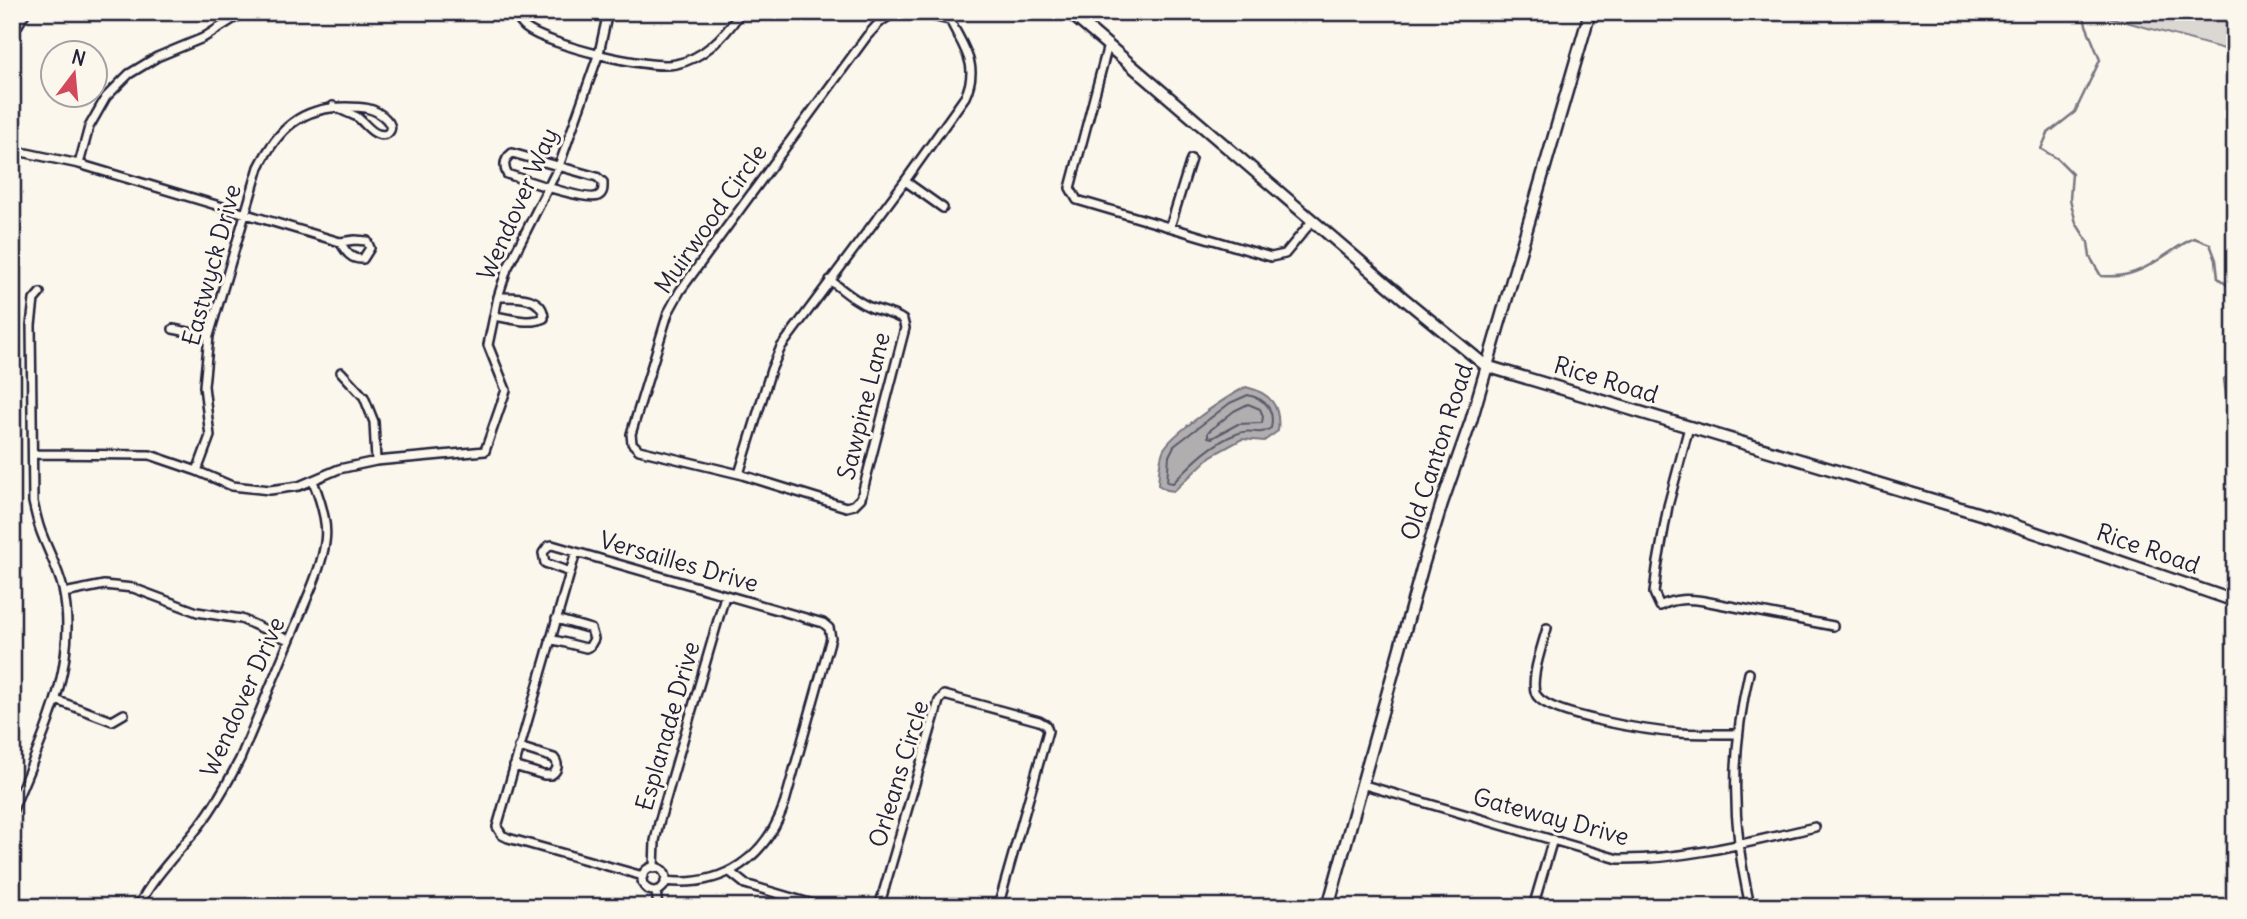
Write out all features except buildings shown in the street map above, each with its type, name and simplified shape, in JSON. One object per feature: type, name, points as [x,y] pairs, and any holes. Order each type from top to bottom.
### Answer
[{"type":"street","points":[[12,35],[26,12]]},
{"type":"street","points":[[79,164],[89,127],[106,97],[129,74],[157,57],[203,38],[244,12]]},
{"type":"street","points":[[512,12],[526,29],[550,39],[650,65],[677,64],[702,53],[726,33],[738,16]]},
{"type":"street","name":"Wendover Way","points":[[34,454],[150,455],[232,486],[270,490],[299,486],[339,469],[376,461],[485,451],[506,390],[488,345],[498,297],[507,270],[559,166],[599,53],[608,12]]},
{"type":"street","points":[[739,474],[771,370],[781,347],[965,97],[973,71],[970,59],[950,20],[957,12]]},
{"type":"street","name":"Rice Road","points":[[1069,12],[1486,366],[1987,516],[2235,601]]},
{"type":"street","name":"Old Canton Road","points":[[1328,907],[1427,552],[1471,421],[1590,12]]},
{"type":"street","name":"Muirwood Circle","points":[[739,474],[639,450],[632,443],[631,434],[668,313],[688,280],[867,36],[884,18],[900,13],[912,13],[950,20]]},
{"type":"street","points":[[1108,45],[1069,188],[1077,200],[1271,257],[1285,254],[1313,220]]},
{"type":"street","name":"Eastwyck Drive","points":[[197,471],[209,436],[209,414],[204,386],[209,336],[259,167],[270,144],[287,127],[310,112],[332,106],[372,109],[387,119],[391,129],[388,134],[376,134],[357,117],[332,106]]},
{"type":"street","points":[[12,150],[79,164],[340,243]]},
{"type":"street","points":[[512,153],[559,166],[597,177],[603,182],[603,192],[592,198],[549,187],[508,174],[504,162],[512,153]]},
{"type":"street","points":[[1170,227],[1191,159]]},
{"type":"street","points":[[905,181],[943,208]]},
{"type":"street","name":"Sawpine Lane","points":[[739,474],[846,507],[854,505],[861,498],[905,328],[903,320],[895,314],[872,308],[830,280]]},
{"type":"street","points":[[12,812],[56,700],[67,650],[68,629],[64,593],[59,572],[39,527],[33,502],[31,325],[34,300],[40,293]]},
{"type":"street","points":[[494,316],[529,321],[544,318],[541,307],[536,302],[525,298],[498,297]]},
{"type":"street","points":[[173,329],[209,336]]},
{"type":"street","points":[[341,373],[365,397],[374,422],[376,461]]},
{"type":"street","points":[[1689,427],[1668,506],[1657,568],[1654,593],[1660,606],[1671,600],[1704,601],[1833,626]]},
{"type":"street","name":"Wendover Drive","points":[[138,907],[153,882],[200,825],[226,786],[240,759],[324,556],[327,534],[325,510],[313,481]]},
{"type":"street","points":[[570,572],[545,563],[543,553],[552,545],[576,552]]},
{"type":"street","name":"Versailles Drive","points":[[643,876],[502,835],[497,827],[576,552],[823,623],[830,628],[831,638],[775,827],[754,856],[730,872],[695,882],[665,881]]},
{"type":"street","points":[[64,593],[104,585],[133,588],[197,612],[241,619],[289,640]]},
{"type":"street","name":"Esplanade Drive","points":[[654,868],[659,823],[725,596]]},
{"type":"street","points":[[551,639],[581,648],[593,643],[594,635],[591,629],[556,619]]},
{"type":"street","points":[[1548,628],[1533,683],[1537,696],[1552,707],[1608,722],[1676,733],[1737,734]]},
{"type":"street","points":[[1749,673],[1737,734],[1735,796],[1739,844],[1750,907]]},
{"type":"street","name":"Orleans Circle","points":[[879,907],[939,701],[944,695],[1039,721],[1048,730],[998,907]]},
{"type":"street","points":[[56,700],[112,721],[124,714]]},
{"type":"street","points":[[514,766],[544,775],[551,775],[557,769],[555,758],[519,747]]},
{"type":"street","name":"Gateway Drive","points":[[1361,784],[1618,859],[1649,860],[1815,828]]},
{"type":"street","points":[[1534,907],[1553,839]]},
{"type":"street","points":[[654,868],[663,872],[665,881],[662,888],[656,891],[645,886],[643,876],[654,868]]},
{"type":"street","points":[[730,872],[745,884],[823,907]]},
{"type":"street","points":[[656,891],[658,907]]},
{"type":"shaded area","points":[[2090,12],[2235,12],[2235,52]]},
{"type":"water","points":[[1246,387],[1262,393],[1276,407],[1278,431],[1264,441],[1242,439],[1211,456],[1174,491],[1158,485],[1163,451],[1176,435],[1226,398]]},
{"type":"waterway","points":[[2083,12],[2100,60],[2075,112],[2048,133],[2041,149],[2058,159],[2072,173],[2070,199],[2076,223],[2088,242],[2090,257],[2101,276],[2121,276],[2143,269],[2194,238],[2210,244],[2216,260],[2218,278],[2231,288],[2235,285]]},
{"type":"waterway","points":[[2235,371],[2224,379],[2231,433],[2235,440]]}]
